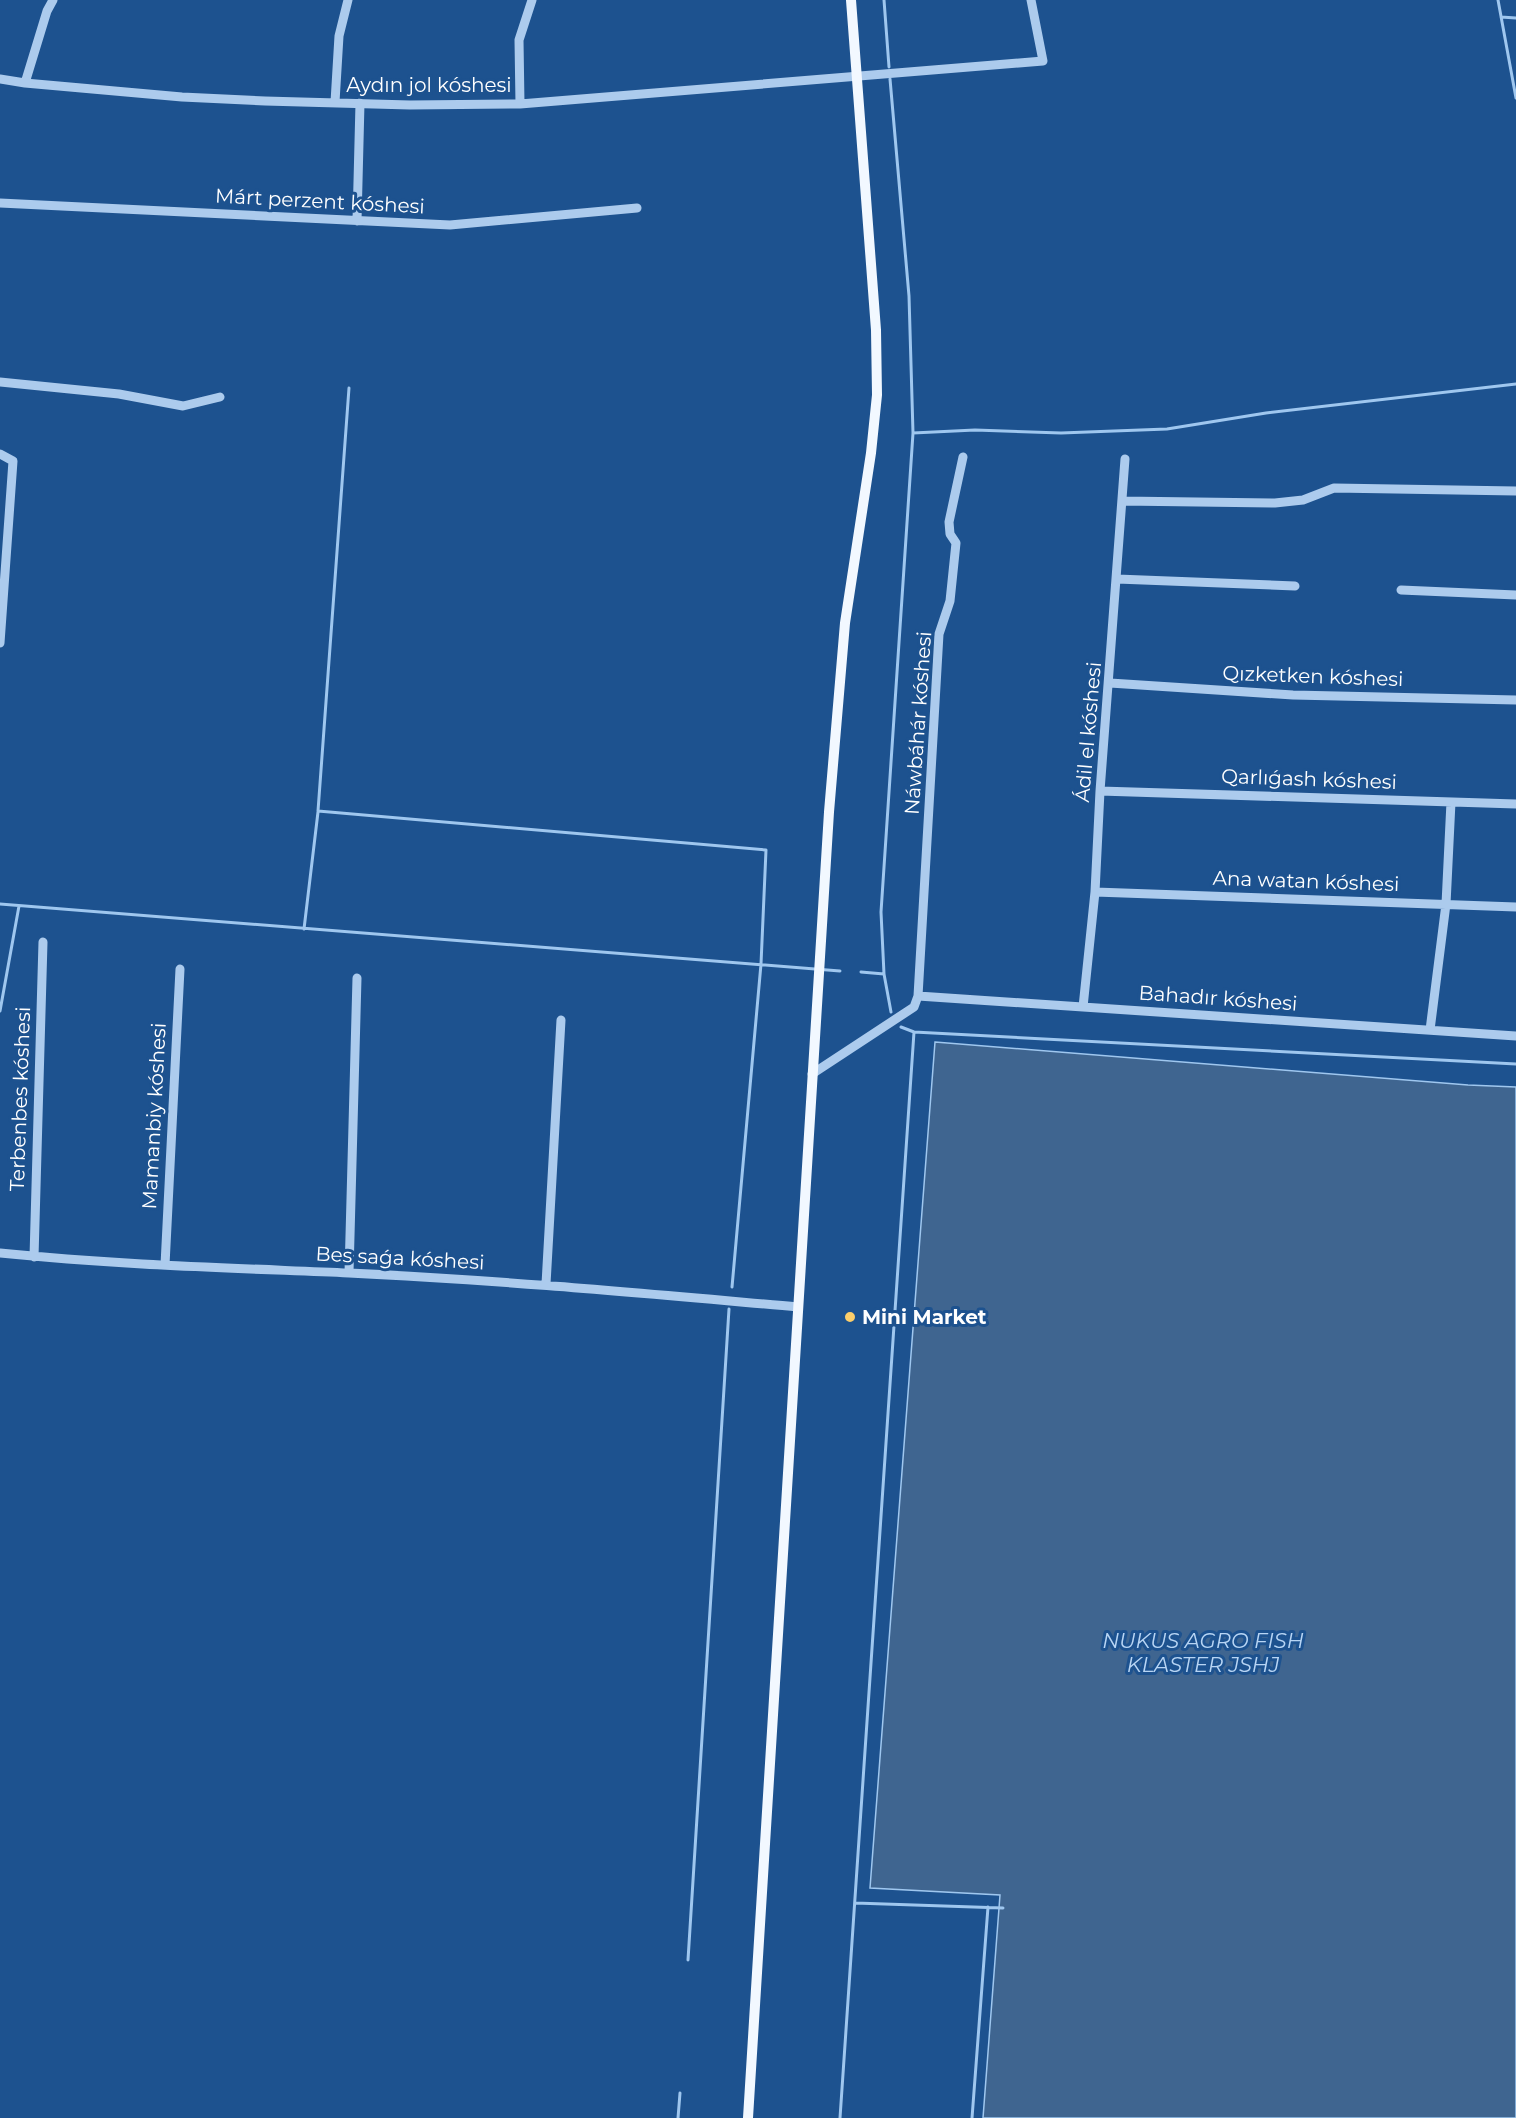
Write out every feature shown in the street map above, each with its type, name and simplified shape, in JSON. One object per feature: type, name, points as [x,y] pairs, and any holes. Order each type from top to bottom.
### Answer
[{"type":"main road","points":[[748,2118],[828,812],[845,622],[871,453],[877,395],[876,330],[851,0]]},
{"type":"street","points":[[25,83],[53,0]]},
{"type":"street","points":[[335,102],[339,36],[348,0]]},
{"type":"street","points":[[520,104],[519,40],[532,0]]},
{"type":"street","name":"Aydın jol kóshesi","points":[[0,79],[182,97],[360,103],[520,104],[1043,61],[1031,0]]},
{"type":"street","points":[[357,221],[360,103]]},
{"type":"street","name":"Márt perzent kóshesi","points":[[0,203],[450,225],[637,208]]},
{"type":"street","points":[[0,382],[119,394],[183,406],[220,397]]},
{"type":"street","points":[[0,454],[13,461],[0,643]]},
{"type":"street","name":"Náwbáhár kóshesi","points":[[918,996],[939,634],[950,601],[956,543],[950,534],[949,522],[963,457]]},
{"type":"street","name":"Ádil el kóshesi","points":[[1083,1007],[1095,892],[1100,791],[1110,683],[1125,459]]},
{"type":"street","points":[[1122,501],[1275,504],[1303,500],[1334,488],[1516,491]]},
{"type":"street","points":[[1117,579],[1295,586]]},
{"type":"street","points":[[1401,590],[1516,595]]},
{"type":"street","name":"Qızketken kóshesi","points":[[1110,683],[1293,695],[1516,700]]},
{"type":"street","name":"Qarlıǵash kóshesi","points":[[1100,791],[1516,804]]},
{"type":"street","points":[[1430,1030],[1446,904],[1451,802]]},
{"type":"street","name":"Ana watan kóshesi","points":[[1095,892],[1516,907]]},
{"type":"street","name":"Terbenbes kóshesi","points":[[34,1257],[43,942]]},
{"type":"street","name":"Mamanbiy kóshesi","points":[[165,1265],[180,969]]},
{"type":"street","points":[[349,1273],[357,978]]},
{"type":"street","points":[[812,1074],[914,1007],[918,996]]},
{"type":"street","name":"Bahadır kóshesi","points":[[918,996],[1516,1036]]},
{"type":"street","points":[[546,1284],[561,1020]]},
{"type":"street","name":"Bes saǵa kóshesi","points":[[0,1253],[165,1265],[546,1284],[798,1308]]},
{"type":"water","name":"NUKUS AGRO FISH KLASTER JSHJ","points":[[935,1042],[1516,1087],[1516,2118],[983,2118],[1000,1895],[870,1888]]},
{"type":"waterway","points":[[884,0],[889,67]]},
{"type":"waterway","points":[[1498,0],[1516,98]]},
{"type":"waterway","points":[[1501,17],[1516,18]]},
{"type":"waterway","points":[[861,972],[884,974],[881,912],[913,433],[909,296],[890,79]]},
{"type":"waterway","points":[[913,433],[975,430],[1061,433],[1167,429],[1266,413],[1516,384]]},
{"type":"waterway","points":[[349,388],[318,811],[766,850],[761,964],[732,1287]]},
{"type":"waterway","points":[[304,929],[318,812]]},
{"type":"waterway","points":[[0,904],[840,971]]},
{"type":"waterway","points":[[0,1011],[19,906]]},
{"type":"waterway","points":[[884,974],[891,1012]]},
{"type":"waterway","points":[[901,1027],[914,1032],[1516,1064]]},
{"type":"waterway","points":[[840,2118],[914,1032]]},
{"type":"waterway","points":[[688,1960],[729,1309]]},
{"type":"waterway","points":[[855,1903],[1003,1908]]},
{"type":"waterway","points":[[972,2118],[988,1907]]},
{"type":"waterway","points":[[678,2118],[680,2093]]},
{"type":"place","name":"Mini Market","points":[[850,1317]]}]
